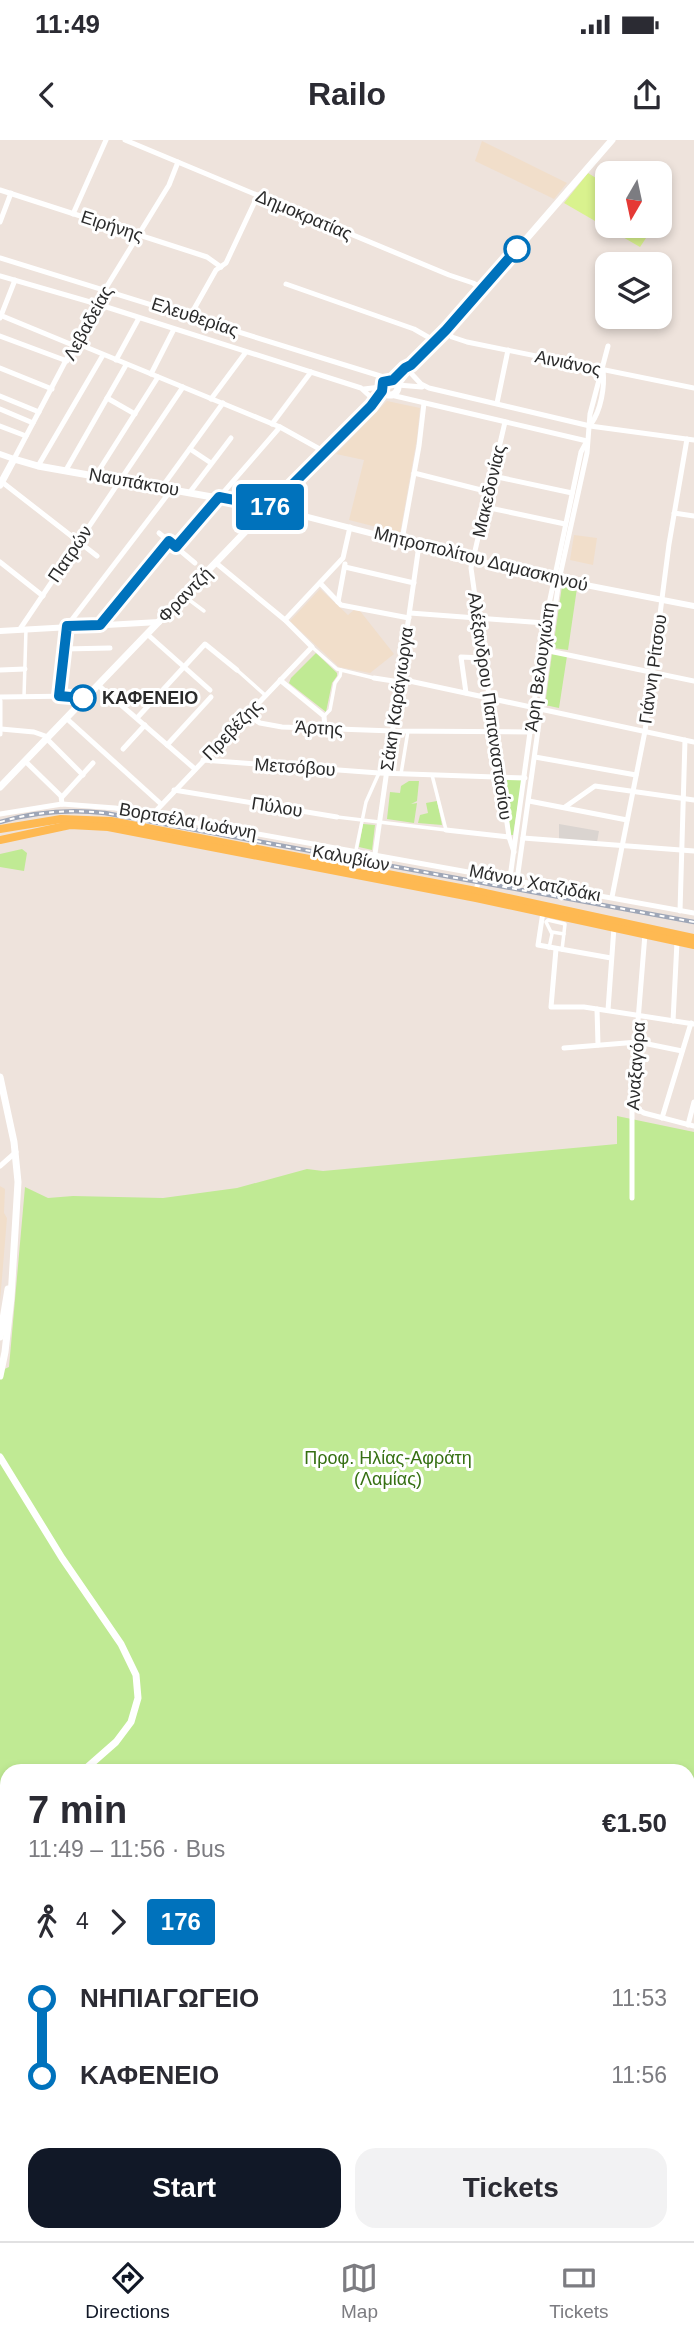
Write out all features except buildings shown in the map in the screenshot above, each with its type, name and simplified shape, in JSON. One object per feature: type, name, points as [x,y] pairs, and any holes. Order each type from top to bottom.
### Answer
[{"type":"main road","points":[[385,392],[396,393],[395,382],[405,368],[409,368],[446,330],[612,140]]},
{"type":"main road","name":"Φραντζή","points":[[0,787],[385,392],[384,380],[395,382]]},
{"type":"main road","name":"Ναυπάκτου","points":[[14,459],[38,466],[270,507]]},
{"type":"main road","name":"Λεβαδείας","points":[[1,483],[14,459]]},
{"type":"main road","name":"Καλυβίων","points":[[0,829],[47,820],[97,819],[475,891],[694,938]]},
{"type":"main road","name":"Καλυβίων","points":[[0,840],[65,826],[99,826],[543,912],[694,945]]},
{"type":"main road","points":[[0,1079],[17,1166],[16,1218],[0,1376]]},
{"type":"main road","points":[[0,1337],[10,1284]]},
{"type":"main road","points":[[0,1457],[62,1558],[121,1644],[136,1675],[138,1698],[131,1722],[116,1742],[91,1764]]},
{"type":"street","points":[[73,214],[106,140]]},
{"type":"street","name":"Δημοκρατίας","points":[[125,140],[483,289]]},
{"type":"street","name":"Λεβαδείας","points":[[14,459],[97,304],[165,191],[178,162]]},
{"type":"street","name":"Ειρήνης","points":[[0,190],[207,257],[221,267]]},
{"type":"street","points":[[0,222],[11,193]]},
{"type":"street","points":[[190,316],[216,270],[226,263],[258,195]]},
{"type":"street","name":"Ελευθερίας","points":[[0,258],[107,289],[395,382],[425,387]]},
{"type":"street","name":"Ελευθερίας","points":[[0,276],[360,388],[373,403]]},
{"type":"street","points":[[15,280],[0,317],[212,398],[280,427],[325,452]]},
{"type":"street","points":[[286,284],[414,329],[435,341]]},
{"type":"street","points":[[116,360],[139,318]]},
{"type":"street","points":[[151,374],[174,329]]},
{"type":"street","name":"Αινιάνος","points":[[446,330],[457,340],[694,388]]},
{"type":"street","points":[[0,336],[67,361]]},
{"type":"street","points":[[360,388],[587,441],[599,404],[608,346]]},
{"type":"street","points":[[497,404],[508,350]]},
{"type":"street","points":[[212,398],[246,352]]},
{"type":"street","points":[[38,466],[103,355]]},
{"type":"street","points":[[66,470],[127,365]]},
{"type":"street","points":[[0,368],[52,389]]},
{"type":"street","points":[[409,368],[416,381],[425,387],[591,425],[691,440]]},
{"type":"street","points":[[272,424],[311,372]]},
{"type":"street","points":[[96,475],[158,377]]},
{"type":"street","name":"Πατρών","points":[[23,629],[183,387]]},
{"type":"street","points":[[0,396],[39,412]]},
{"type":"street","points":[[107,398],[135,414]]},
{"type":"street","points":[[402,540],[424,403]]},
{"type":"street","points":[[162,487],[223,404]]},
{"type":"street","points":[[0,409],[33,423]]},
{"type":"street","name":"Μακεδονίας","points":[[473,559],[505,422]]},
{"type":"street","points":[[0,426],[26,436]]},
{"type":"street","points":[[176,547],[280,427]]},
{"type":"street","points":[[190,492],[231,438]]},
{"type":"street","name":"Γιάννη Ρίτσου","points":[[612,897],[645,731],[674,513],[691,440]]},
{"type":"street","name":"Άρη Βελουχιώτη","points":[[514,879],[523,838],[565,524],[581,452],[587,441]]},
{"type":"street","name":"Άρη Βελουχιώτη","points":[[514,879],[514,852],[545,623],[587,453],[587,441]]},
{"type":"street","points":[[190,449],[211,463]]},
{"type":"street","name":"Ναυπάκτου","points":[[0,453],[14,459]]},
{"type":"street","points":[[414,473],[489,492]]},
{"type":"street","points":[[493,477],[572,493]]},
{"type":"street","points":[[1,483],[97,556]]},
{"type":"street","points":[[59,696],[67,626],[172,489]]},
{"type":"street","name":"Μητροπολίτου Δαμασκηνού","points":[[270,507],[556,579],[694,607]]},
{"type":"street","points":[[485,507],[565,524]]},
{"type":"street","points":[[674,513],[694,516]]},
{"type":"street","points":[[338,603],[350,527]]},
{"type":"street","points":[[159,533],[195,563]]},
{"type":"street","points":[[100,625],[169,541]]},
{"type":"street","name":"Σάκη Καράγιωργα","points":[[375,854],[419,545]]},
{"type":"street","points":[[285,620],[343,558]]},
{"type":"street","name":"Αλέξανδρου Παπαναστασίου","points":[[473,559],[471,573],[493,732],[509,837],[514,852]]},
{"type":"street","points":[[0,562],[43,596]]},
{"type":"street","points":[[216,563],[341,670],[466,693],[694,742]]},
{"type":"street","points":[[345,567],[414,583]]},
{"type":"street","points":[[320,583],[338,603],[409,615],[545,623]]},
{"type":"street","points":[[184,596],[204,611]]},
{"type":"street","points":[[0,631],[159,622]]},
{"type":"street","points":[[23,629],[24,697]]},
{"type":"street","points":[[147,635],[210,694],[167,745]]},
{"type":"street","points":[[137,718],[205,644],[265,695]]},
{"type":"street","name":"Πρεβέζης","points":[[153,814],[312,647]]},
{"type":"street","points":[[64,649],[110,648]]},
{"type":"street","points":[[549,651],[694,681]]},
{"type":"street","points":[[466,693],[461,657],[483,658]]},
{"type":"street","points":[[0,670],[25,669]]},
{"type":"street","points":[[324,716],[330,710],[335,683],[341,670]]},
{"type":"street","points":[[280,680],[324,716],[325,729]]},
{"type":"street","points":[[98,685],[195,769]]},
{"type":"street","points":[[83,775],[47,738],[34,732],[1,732],[0,699],[59,696],[85,699]]},
{"type":"street","name":"Άρτης","points":[[247,715],[268,725],[325,729],[531,732]]},
{"type":"street","points":[[66,718],[161,804]]},
{"type":"street","points":[[123,749],[145,725]]},
{"type":"street","points":[[401,774],[408,731]]},
{"type":"street","points":[[680,911],[685,740]]},
{"type":"street","points":[[534,757],[636,775]]},
{"type":"street","name":"Μετσόβου","points":[[203,760],[387,774],[525,778]]},
{"type":"street","points":[[25,761],[62,801],[93,763]]},
{"type":"street","points":[[356,850],[366,802],[379,773]]},
{"type":"street","points":[[432,775],[446,830],[509,837]]},
{"type":"street","points":[[565,807],[595,786],[694,800]]},
{"type":"street","name":"Πύλου","points":[[174,790],[361,821],[446,830]]},
{"type":"street","name":"Βορτσέλα Ιωάννη","points":[[0,814],[62,801],[153,814],[375,854]]},
{"type":"street","points":[[528,801],[627,820]]},
{"type":"street","points":[[523,838],[694,851]]},
{"type":"street","name":"Μάνου Χατζιδάκι","points":[[375,854],[694,913]]},
{"type":"street","points":[[475,891],[480,873]]},
{"type":"street","points":[[543,912],[538,946],[611,958]]},
{"type":"street","points":[[556,949],[564,934],[565,924],[546,921],[556,949],[551,1007],[608,1010],[693,1024],[662,1118]]},
{"type":"street","points":[[608,1010],[614,927]]},
{"type":"street","points":[[552,932],[564,934]]},
{"type":"street","name":"Αναξαγόρα","points":[[632,1198],[632,1106],[645,934]]},
{"type":"street","points":[[673,1021],[677,942]]},
{"type":"street","points":[[597,1009],[598,1045]]},
{"type":"street","points":[[564,1048],[638,1042],[682,1051]]},
{"type":"street","points":[[632,1106],[644,1113],[691,1125],[694,1102]]},
{"type":"street","points":[[0,1119],[8,1113]]},
{"type":"street","points":[[0,1166],[16,1152]]},
{"type":"street","points":[[0,1166],[17,1166]]},
{"type":"shaded area","points":[[482,141],[567,183],[554,199],[475,161]]},
{"type":"shaded area","points":[[387,401],[420,408],[400,533],[349,520],[364,460],[336,454]]},
{"type":"shaded area","points":[[574,535],[597,538],[593,565],[570,560]]},
{"type":"shaded area","points":[[320,589],[348,615],[354,610],[360,611],[394,654],[370,673],[339,667],[290,621]]},
{"type":"shaded area","points":[[559,824],[599,831],[597,842],[559,839]]},
{"type":"shaded area","points":[[0,1186],[5,1189],[4,1213],[7,1218],[0,1302]]},
{"type":"green space","points":[[588,173],[595,177],[595,221],[564,203]]},
{"type":"green space","points":[[624,238],[646,238],[640,247]]},
{"type":"green space","points":[[562,586],[577,588],[568,650],[553,648]]},
{"type":"green space","points":[[316,653],[337,673],[326,712],[289,683]]},
{"type":"green space","points":[[552,654],[567,656],[559,708],[545,705]]},
{"type":"green space","points":[[503,779],[522,780],[513,835],[511,835]]},
{"type":"green space","points":[[409,781],[419,781],[417,801],[411,804],[417,803],[414,823],[387,819],[390,792],[400,793],[401,786]]},
{"type":"green space","points":[[437,801],[442,825],[418,823],[420,815],[428,813],[426,803]]},
{"type":"green space","points":[[363,824],[375,825],[372,850],[359,847]]},
{"type":"green space","points":[[22,849],[27,853],[24,871],[0,867],[0,854]]},
{"type":"green space","name":"Προφ. Ηλίας-Αφράτη (Λαμίας)","points":[[617,1116],[694,1132],[694,1764],[0,1764],[0,1371],[9,1367],[25,1187],[48,1198],[163,1198],[237,1188],[307,1169],[323,1171],[617,1144]]},
{"type":"railway","points":[[0,822],[52,812],[105,813],[694,922]]},
{"type":"bus line","name":"176","points":[[83,698],[59,696],[67,626],[100,625],[169,541],[176,547],[219,497],[270,507],[371,406],[382,391],[384,380],[393,380],[411,365],[446,330],[517,249]]},
{"type":"place","name":"ΚΑΦΕΝΕΙΟ","points":[[83,698]]}]
